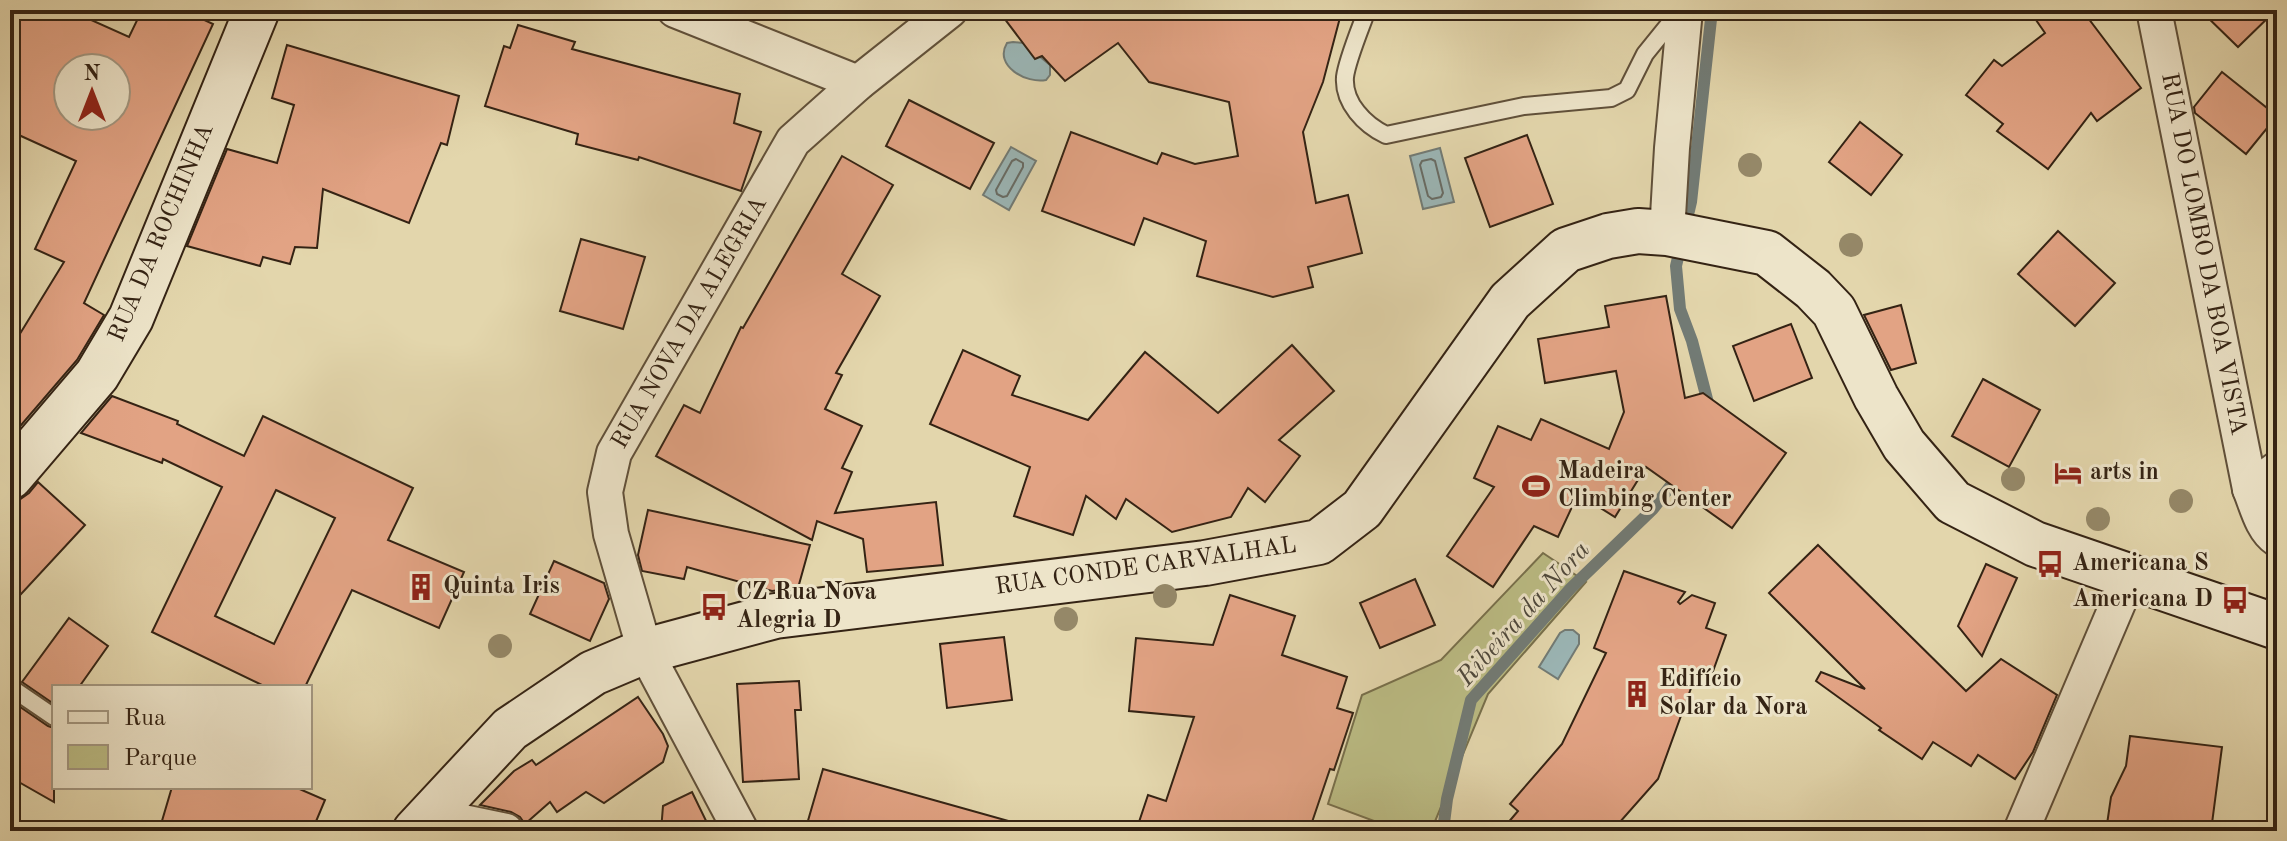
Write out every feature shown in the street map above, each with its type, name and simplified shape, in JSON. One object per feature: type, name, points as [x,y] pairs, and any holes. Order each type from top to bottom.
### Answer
[{"type":"street","name":"RUA DA ROCHINHA","points":[[10,477],[97,375],[131,318],[257,10]]},
{"type":"street","points":[[675,10],[858,83]]},
{"type":"street","name":"RUA NOVA DA ALEGRIA","points":[[741,831],[645,651],[609,520],[605,492],[614,453],[793,141],[858,83],[950,10]]},
{"type":"street","points":[[1667,233],[1683,10]]},
{"type":"street","name":"RUA DO LOMBO DA BOA VISTA","points":[[2154,10],[2264,479],[2261,518],[2271,536],[2277,539]]},
{"type":"street","name":"RUA CONDE CARVALHAL","points":[[422,823],[510,729],[593,673],[645,651],[775,616],[1205,563],[1319,542],[1362,509],[1510,301],[1566,250],[1608,236],[1638,231],[1667,233],[1767,253],[1813,289],[1834,311],[1876,397],[1904,445],[1953,502],[2035,544],[2277,627]]},
{"type":"street","points":[[2021,831],[2130,575]]},
{"type":"street","points":[[422,823],[506,831]]},
{"type":"lane","points":[[1367,10],[1345,77],[1349,100],[1360,116],[1370,128],[1386,135],[1524,106],[1611,98],[1627,90],[1645,54],[1683,10]]},
{"type":"lane","points":[[10,687],[52,716]]},
{"type":"green space","points":[[1543,553],[1586,582],[1488,694],[1431,831],[1401,831],[1328,804],[1362,695],[1441,660]]},
{"type":"water","points":[[1007,43],[1023,43],[1050,65],[1050,75],[1046,80],[1030,79],[1008,66],[1004,51]]},
{"type":"water","points":[[1011,147],[1036,161],[1009,210],[983,195]]},
{"type":"water","points":[[1440,148],[1454,202],[1423,209],[1410,156]]},
{"type":"water","points":[[1565,630],[1573,630],[1579,635],[1579,644],[1558,679],[1539,667]]},
{"type":"building","points":[[10,10],[69,10],[129,37],[142,10],[183,10],[213,24],[84,303],[104,315],[77,360],[10,438],[10,350],[64,262],[35,249],[76,161],[10,131]]},
{"type":"building","points":[[998,10],[1342,10],[1323,82],[1303,132],[1316,203],[1348,195],[1362,253],[1308,267],[1313,287],[1273,297],[1197,276],[1206,241],[1144,218],[1134,245],[1042,211],[1071,132],[1157,164],[1162,153],[1195,164],[1238,156],[1229,102],[1149,82],[1118,43],[1065,81],[1042,56],[1035,59]]},
{"type":"building","points":[[2029,10],[2082,10],[2141,88],[2097,121],[2091,113],[2048,169],[1997,131],[2003,124],[1966,95],[1994,60],[2002,66],[2045,33]]},
{"type":"building","points":[[2200,10],[2276,10],[2238,47]]},
{"type":"building","points":[[518,25],[575,42],[572,49],[740,94],[734,123],[761,132],[741,191],[639,157],[638,160],[576,144],[578,134],[485,106],[504,46],[510,48]]},
{"type":"building","points":[[287,45],[459,96],[447,145],[441,143],[409,223],[323,189],[317,248],[295,247],[290,264],[263,257],[260,266],[187,246],[227,149],[277,163],[294,105],[272,98]]},
{"type":"building","points":[[2222,72],[2277,116],[2246,154],[2195,113],[2194,107]]},
{"type":"building","points":[[909,100],[994,143],[970,189],[886,146]]},
{"type":"building","points":[[1860,122],[1902,155],[1871,195],[1829,162]]},
{"type":"building","points":[[1527,135],[1553,204],[1490,227],[1465,158]]},
{"type":"building","points":[[842,156],[893,185],[842,274],[880,296],[836,373],[842,375],[825,409],[862,426],[842,468],[852,472],[835,513],[936,502],[943,565],[867,572],[863,539],[817,521],[812,540],[656,456],[684,405],[700,413],[741,327]]},
{"type":"building","points":[[2058,231],[2115,283],[2075,326],[2018,274]]},
{"type":"building","points":[[581,239],[645,257],[623,329],[560,311]]},
{"type":"building","points":[[1666,296],[1685,398],[1703,393],[1786,453],[1732,528],[1646,467],[1615,517],[1578,494],[1558,537],[1534,526],[1493,587],[1447,556],[1494,487],[1474,478],[1498,426],[1531,440],[1541,419],[1609,449],[1624,412],[1616,371],[1545,383],[1538,339],[1609,327],[1605,306]]},
{"type":"building","points":[[1901,305],[1916,363],[1891,370],[1864,315]]},
{"type":"building","points":[[1791,324],[1812,378],[1754,401],[1733,346]]},
{"type":"building","points":[[1292,345],[1334,391],[1279,440],[1300,456],[1265,502],[1248,488],[1231,517],[1172,532],[1126,499],[1116,519],[1086,496],[1073,535],[1014,516],[1030,467],[930,424],[963,350],[1020,376],[1012,395],[1088,420],[1145,352],[1218,413]]},
{"type":"building","points":[[1983,379],[2040,410],[2009,467],[1952,436]]},
{"type":"building","points":[[112,396],[178,421],[177,424],[244,456],[263,416],[413,488],[388,540],[464,572],[439,628],[352,590],[306,685],[262,685],[152,632],[222,487],[163,459],[162,463],[81,433]],"holes":[[[276,490],[335,518],[274,644],[215,616]]]},
{"type":"building","points":[[38,482],[85,525],[10,606],[10,501],[19,500]]},
{"type":"building","points":[[648,510],[810,545],[798,588],[772,591],[687,567],[684,579],[642,571],[638,555]]},
{"type":"building","points":[[1818,545],[1966,691],[2001,659],[2057,695],[2033,752],[2015,779],[1978,755],[1971,766],[1933,742],[1922,759],[1816,681],[1821,672],[1865,689],[1769,593]]},
{"type":"building","points":[[554,561],[604,583],[609,599],[590,641],[530,614]]},
{"type":"building","points":[[1986,564],[2017,578],[1982,656],[1958,626]]},
{"type":"building","name":"Edifício Solar da Nora","points":[[1624,571],[1685,592],[1678,602],[1680,604],[1692,595],[1715,603],[1706,628],[1726,635],[1712,674],[1698,669],[1658,779],[1612,831],[1501,831],[1518,811],[1510,804],[1562,744],[1606,653],[1594,648]]},
{"type":"building","points":[[1415,579],[1435,625],[1380,648],[1360,603]]},
{"type":"building","points":[[1230,595],[1295,616],[1282,655],[1347,677],[1337,708],[1353,713],[1334,770],[1330,769],[1309,831],[1136,831],[1148,795],[1166,801],[1194,717],[1129,711],[1136,638],[1213,645]]},
{"type":"building","points":[[69,618],[108,646],[80,685],[52,685],[52,703],[22,682]]},
{"type":"building","points":[[1004,637],[1012,700],[947,708],[940,644]]},
{"type":"building","points":[[799,681],[801,710],[795,710],[799,779],[743,782],[737,684]]},
{"type":"building","points":[[638,697],[668,746],[663,762],[604,803],[586,792],[557,812],[550,802],[525,824],[511,812],[480,805],[514,771],[532,760],[536,765]]},
{"type":"building","points":[[10,700],[52,727],[54,802],[10,777]]},
{"type":"building","points":[[2130,736],[2222,747],[2211,831],[2106,831],[2111,797],[2126,766]]},
{"type":"building","points":[[823,769],[1012,822],[1011,831],[805,831]]},
{"type":"building","points":[[171,789],[300,789],[325,800],[312,831],[159,831]]},
{"type":"building","points":[[692,792],[711,831],[661,831],[663,806]]},
{"type":"waterway","points":[[1705,410],[1708,403],[1680,309],[1676,266],[1691,202],[1712,10]]},
{"type":"waterway","name":"Ribeira da Nora","points":[[1443,831],[1447,799],[1471,700],[1571,588],[1653,509],[1681,472]]},
{"type":"place","name":"arts in","points":[[2068,473]]},
{"type":"place","name":"Madeira Climbing Center","points":[[1536,486]]},
{"type":"place","name":"Americana S","points":[[2050,564]]},
{"type":"place","name":"Quinta Iris","points":[[421,587]]},
{"type":"place","name":"Americana D","points":[[2235,600]]},
{"type":"place","name":"CZ Rua Nova Alegria D","points":[[714,607]]},
{"type":"place","name":"Edifício Solar da Nora","points":[[1637,694]]}]
